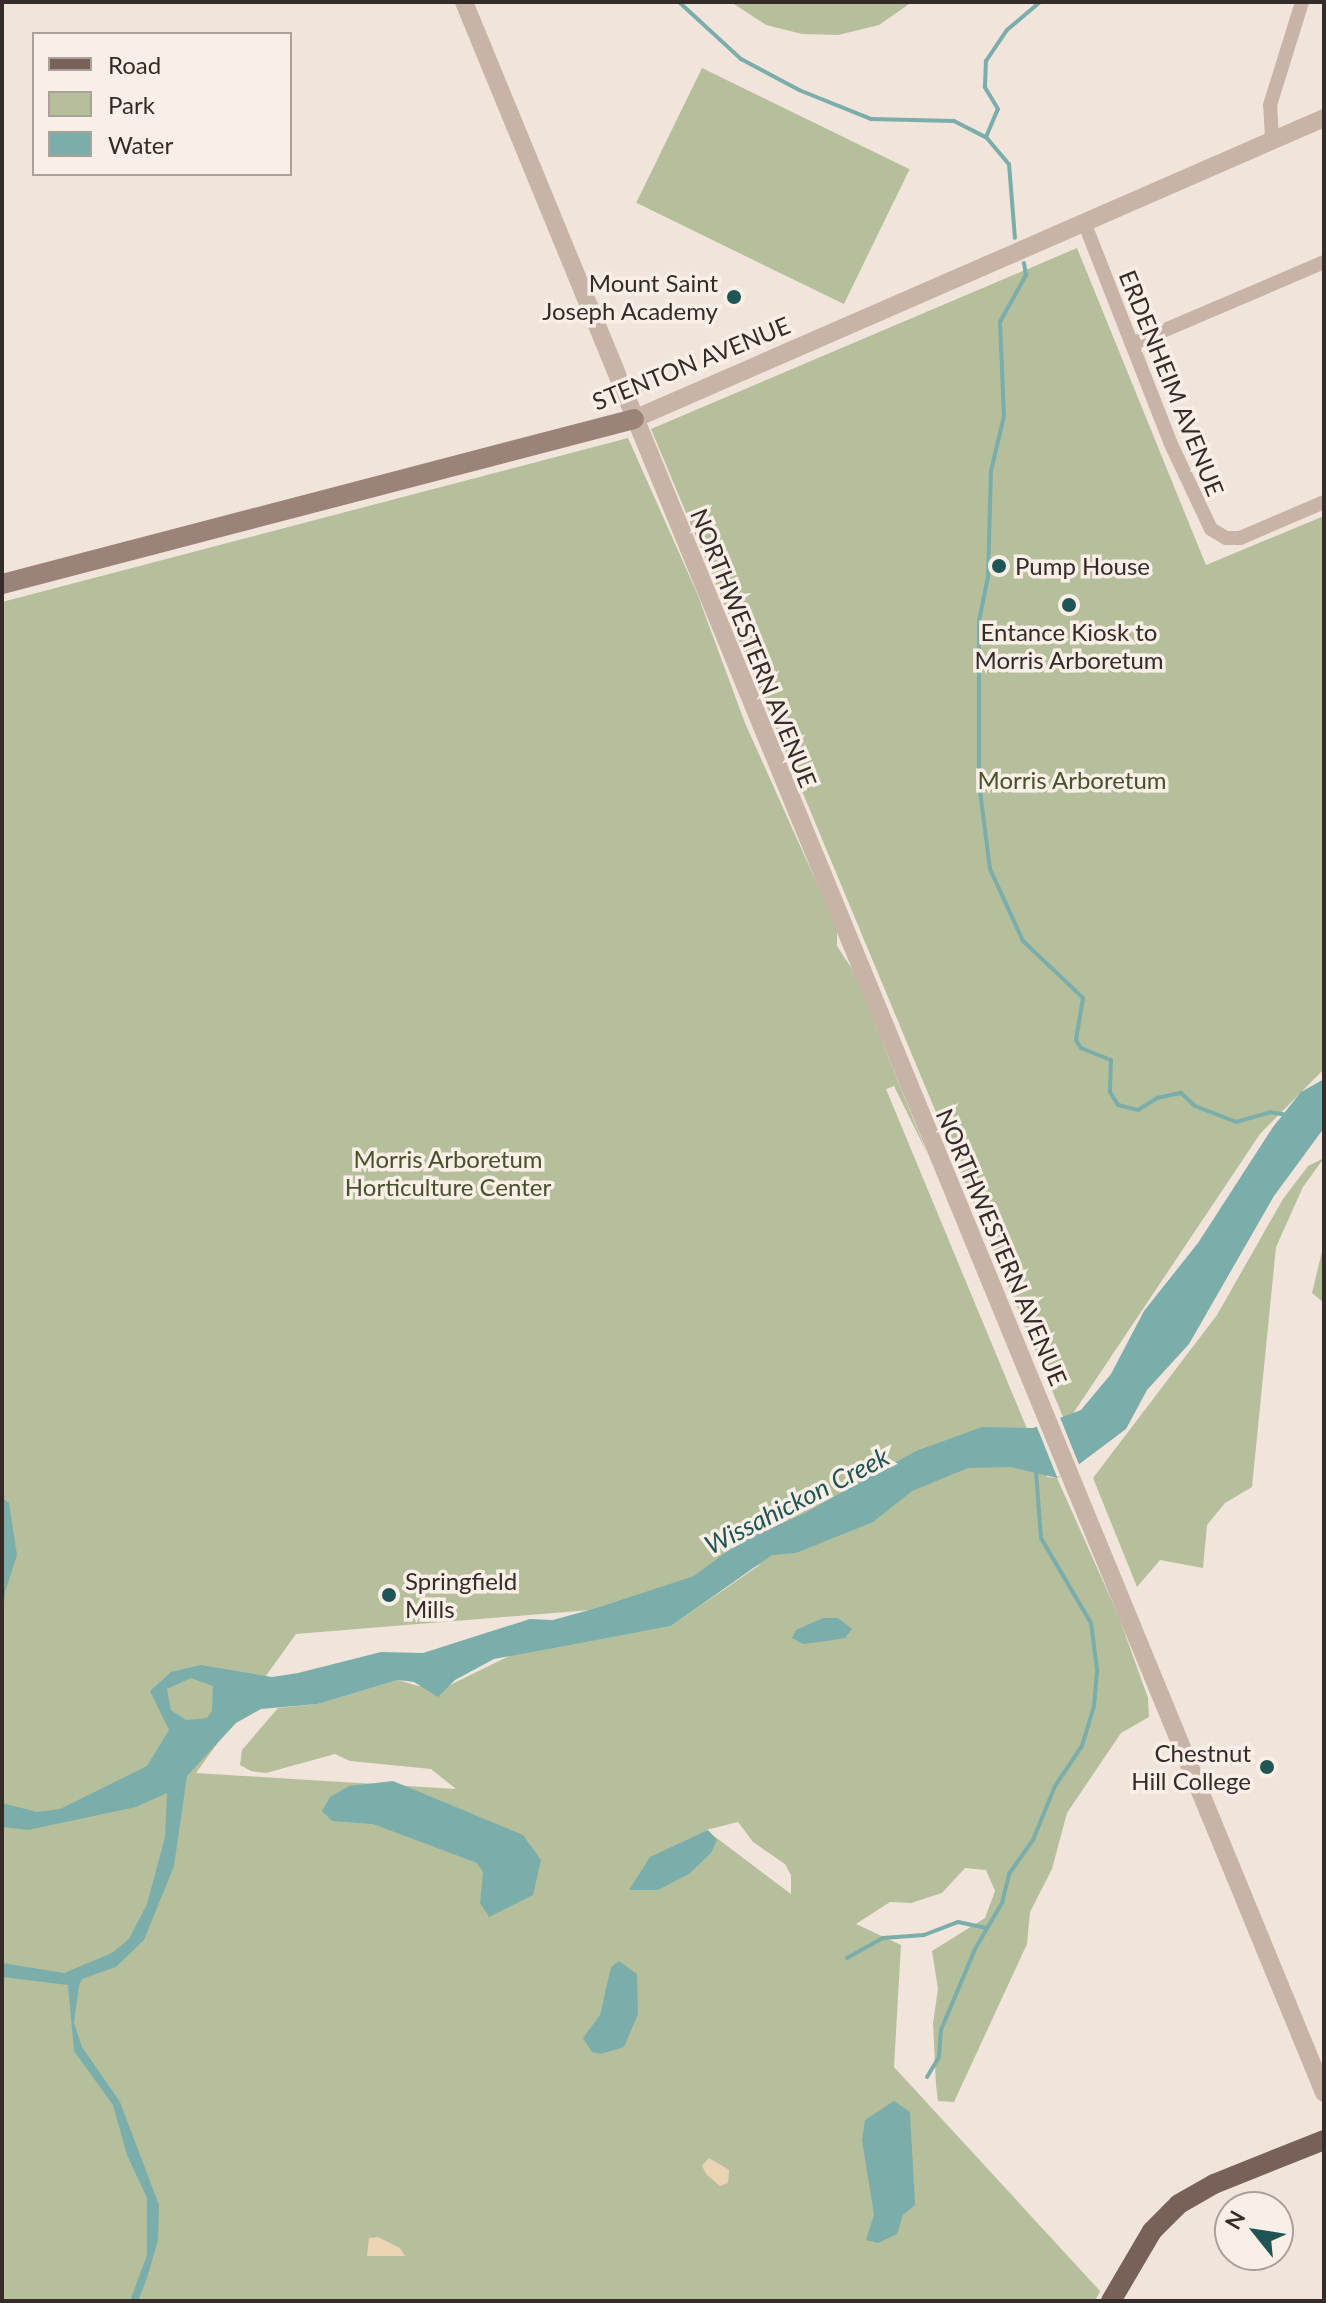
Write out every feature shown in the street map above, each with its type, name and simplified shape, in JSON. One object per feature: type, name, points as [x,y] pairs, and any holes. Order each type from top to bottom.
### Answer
[{"type":"main road","name":"STENTON AVENUE","points":[[2,584],[634,419]]},
{"type":"main road","points":[[1111,2301],[1152,2231],[1179,2204],[1202,2190],[1324,2140]]},
{"type":"street","name":"NORTHWESTERN AVENUE","points":[[464,2],[1324,2093]]},
{"type":"street","points":[[1272,140],[1270,105],[1302,2]]},
{"type":"street","name":"STENTON AVENUE","points":[[634,419],[1324,118]]},
{"type":"street","name":"ERDENHEIM AVENUE","points":[[1084,222],[1206,523],[1226,538],[1240,538],[1324,502]]},
{"type":"street","points":[[1132,344],[1324,262]]},
{"type":"green space","points":[[731,2],[912,2],[879,25],[838,35],[802,34],[766,25]]},
{"type":"green space","points":[[702,68],[910,169],[844,304],[636,203]]},
{"type":"green space","name":"Morris Arboretum","points":[[1077,248],[1206,565],[1324,516],[1324,1069],[1260,1134],[1066,1424],[651,429]]},
{"type":"green space","name":"Morris Arboretum Horticulture Center","points":[[628,438],[697,593],[745,723],[837,928],[837,946],[854,972],[927,1153],[894,1086],[886,1089],[1047,1477],[1057,1478],[1119,1617],[1148,1698],[1149,1717],[1121,1733],[1067,1813],[1052,1869],[1030,1912],[1027,1944],[954,2102],[938,2101],[933,2023],[938,1989],[932,1951],[985,1918],[995,1891],[986,1870],[965,1868],[942,1893],[911,1903],[890,1902],[856,1924],[901,1945],[894,2067],[1100,2291],[1095,2301],[2,2301],[2,602]],"holes":[[[761,1564],[671,1626],[513,1654],[448,1686],[418,1686],[398,1680],[318,1704],[278,1708],[242,1750],[240,1765],[251,1771],[266,1773],[335,1754],[350,1761],[431,1769],[456,1789],[196,1773],[296,1634],[663,1604]],[[738,1822],[753,1842],[785,1864],[791,1875],[791,1894],[706,1830]]]},
{"type":"green space","points":[[1324,1158],[1303,1187],[1276,1247],[1252,1487],[1225,1503],[1207,1525],[1203,1568],[1160,1560],[1137,1587],[1093,1478],[1217,1315],[1283,1199],[1308,1166]]},
{"type":"green space","points":[[1324,1243],[1324,1303],[1312,1293]]},
{"type":"sand","points":[[709,2158],[729,2170],[728,2183],[720,2186],[707,2175],[702,2166]]},
{"type":"sand","points":[[378,2237],[400,2248],[405,2256],[367,2256],[369,2238]]},
{"type":"water","points":[[1324,1079],[1324,1128],[1274,1196],[1189,1344],[1147,1390],[1126,1429],[1070,1471],[1057,1478],[1011,1467],[968,1468],[912,1491],[873,1522],[796,1553],[772,1555],[671,1626],[494,1659],[455,1680],[438,1697],[414,1682],[398,1680],[318,1704],[261,1709],[236,1723],[187,1776],[174,1866],[144,1940],[116,1967],[82,1979],[79,1986],[74,2023],[82,2047],[120,2102],[159,2205],[158,2240],[147,2278],[138,2301],[130,2301],[147,2255],[147,2198],[127,2155],[113,2105],[74,2051],[68,1985],[2,1977],[2,1963],[64,1973],[112,1953],[129,1939],[147,1904],[165,1837],[167,1793],[136,1807],[28,1830],[2,1827],[2,1803],[37,1812],[60,1809],[147,1766],[169,1730],[150,1691],[171,1672],[201,1665],[272,1677],[381,1652],[423,1653],[530,1619],[553,1620],[600,1607],[694,1576],[741,1541],[803,1514],[916,1451],[982,1427],[1033,1428],[1081,1410],[1111,1374],[1144,1311],[1198,1243],[1273,1127],[1301,1092]],"holes":[[[191,1678],[213,1686],[212,1711],[207,1718],[186,1720],[171,1710],[167,1689]]]},
{"type":"water","points":[[2,1498],[9,1503],[17,1555],[5,1592],[2,1624]]},
{"type":"water","points":[[823,1618],[838,1618],[852,1629],[845,1638],[834,1640],[803,1644],[792,1638],[796,1630]]},
{"type":"water","points":[[393,1781],[523,1835],[541,1860],[533,1895],[489,1917],[480,1903],[483,1872],[477,1863],[373,1824],[332,1821],[322,1811],[330,1797],[349,1786]]},
{"type":"water","points":[[708,1830],[717,1840],[711,1853],[689,1874],[658,1890],[629,1890],[650,1857]]},
{"type":"water","points":[[619,1961],[637,1974],[638,2014],[624,2047],[601,2054],[592,2052],[583,2038],[600,2015],[611,1967]]},
{"type":"water","points":[[894,2101],[910,2112],[915,2205],[903,2215],[897,2234],[878,2243],[866,2240],[874,2215],[862,2140],[865,2120]]},
{"type":"pier","points":[[1059,1415],[1080,1468],[1057,1477],[1036,1424]]},
{"type":"waterway","points":[[679,2],[741,59],[799,90],[871,119],[954,121],[986,137],[1009,164],[1015,238]]},
{"type":"waterway","points":[[986,137],[998,109],[985,87],[986,61],[1007,30],[1040,2]]},
{"type":"waterway","points":[[1024,263],[1026,275],[1000,322],[1004,416],[991,471],[988,577],[979,621],[979,783],[990,869],[1023,941],[1083,998],[1076,1040],[1081,1048],[1111,1060],[1110,1092],[1118,1105],[1138,1110],[1157,1098],[1181,1093],[1195,1106],[1236,1122],[1270,1112],[1287,1115]]},
{"type":"waterway","points":[[927,2077],[939,2057],[941,2030],[975,1949],[1002,1903],[1009,1874],[1033,1840],[1055,1786],[1082,1746],[1094,1706],[1097,1669],[1091,1623],[1041,1538],[1036,1472]]},
{"type":"waterway","points":[[847,1958],[883,1938],[924,1935],[958,1922],[986,1928]]},
{"type":"place","name":"Mount Saint Joseph Academy","points":[[734,297]]},
{"type":"place","name":"Pump House","points":[[999,566]]},
{"type":"place","name":"Entance Kiosk to Morris Arboretum","points":[[1069,605]]},
{"type":"place","name":"Springfield Mills","points":[[389,1595]]},
{"type":"place","name":"Chestnut Hill College","points":[[1267,1767]]},
{"type":"water label","name":"Wissahickon Creek","points":[[797,1501]]}]
